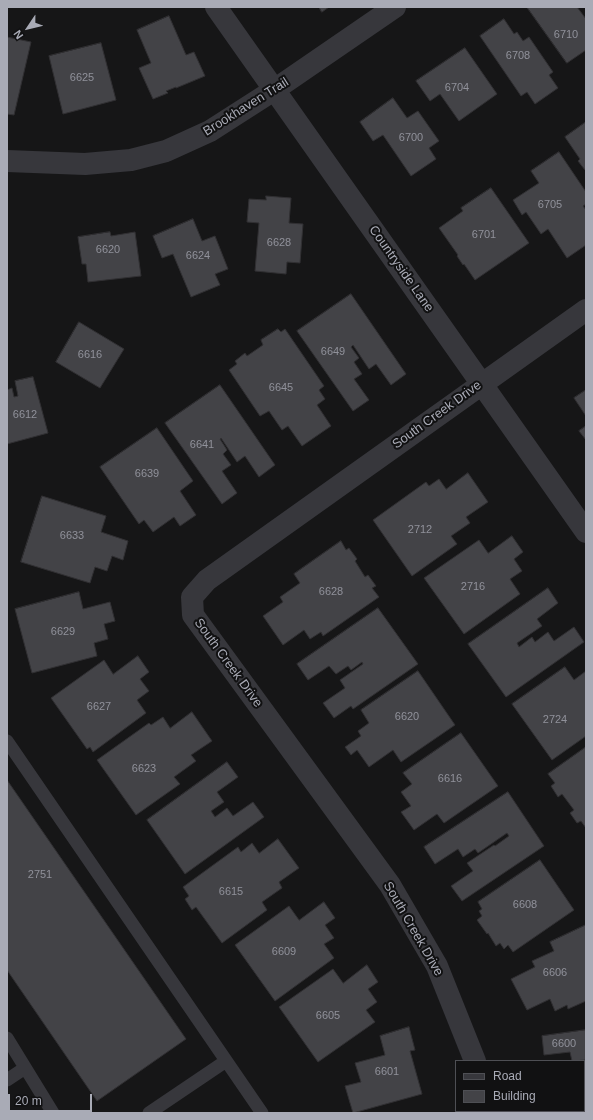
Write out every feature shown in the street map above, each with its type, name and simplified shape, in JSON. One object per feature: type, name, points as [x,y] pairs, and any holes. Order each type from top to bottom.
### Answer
[{"type":"street","name":"Countryside Lane","points":[[216,7],[586,532]]},
{"type":"street","name":"Brookhaven Trail","points":[[8,166],[85,164],[131,160],[166,151],[210,131],[274,90],[395,7]]},
{"type":"street","name":"South Creek Drive","points":[[475,1060],[437,966],[390,885],[193,614],[192,597],[207,580],[586,310]]},
{"type":"lane","points":[[7,741],[262,1113]]},
{"type":"lane","points":[[7,1038],[53,1113]]},
{"type":"lane","points":[[149,1113],[226,1061]]},
{"type":"lane","points":[[7,1080],[25,1068]]},
{"type":"building","points":[[319,7],[329,7],[322,12]]},
{"type":"building","points":[[527,7],[577,7],[586,19],[586,50],[567,63]]},
{"type":"building","points":[[169,16],[186,55],[194,52],[205,76],[166,91],[168,93],[153,99],[139,68],[151,63],[137,30]]},
{"type":"building","points":[[504,19],[514,34],[517,32],[523,41],[529,37],[553,72],[549,75],[558,88],[535,104],[527,92],[521,96],[480,36]]},
{"type":"building","points":[[7,37],[31,42],[14,115],[7,114]]},
{"type":"building","points":[[101,43],[116,100],[63,114],[49,56]]},
{"type":"building","points":[[465,48],[497,94],[459,121],[440,94],[430,101],[416,81]]},
{"type":"building","points":[[393,98],[407,118],[418,111],[439,141],[429,148],[436,159],[411,176],[383,135],[373,141],[360,122]]},
{"type":"building","points":[[586,122],[585,170],[578,161],[580,159],[565,137]]},
{"type":"building","points":[[559,152],[586,192],[586,204],[583,206],[586,210],[586,245],[567,258],[548,229],[541,234],[526,212],[522,215],[513,200],[539,183],[531,171]]},
{"type":"building","points":[[491,188],[529,243],[475,280],[464,264],[463,265],[457,256],[458,255],[439,228],[463,211],[461,208]]},
{"type":"building","points":[[266,196],[291,198],[289,223],[303,224],[300,263],[287,262],[286,274],[255,271],[259,223],[247,222],[249,199],[266,200]]},
{"type":"building","points":[[193,219],[202,241],[215,236],[228,269],[215,274],[220,285],[191,297],[173,254],[162,258],[153,236]]},
{"type":"building","points":[[110,232],[111,236],[135,232],[141,276],[88,282],[86,264],[82,264],[78,237]]},
{"type":"building","points":[[351,294],[406,374],[391,385],[376,364],[369,369],[353,345],[351,347],[359,358],[354,362],[362,374],[354,379],[369,400],[353,411],[297,331]]},
{"type":"building","points":[[79,322],[124,349],[100,388],[56,362]]},
{"type":"building","points":[[278,329],[281,332],[285,329],[324,386],[319,390],[325,399],[317,405],[331,426],[302,446],[288,426],[282,430],[269,411],[260,416],[229,370],[237,364],[235,361],[245,353],[247,356],[263,345],[261,340]]},
{"type":"building","points":[[33,377],[48,433],[7,444],[7,390],[12,388],[14,397],[18,396],[15,381]]},
{"type":"building","points":[[220,385],[275,465],[259,477],[245,456],[237,462],[221,438],[220,439],[227,450],[223,454],[231,465],[222,471],[237,493],[222,504],[165,423]]},
{"type":"building","points":[[586,390],[586,416],[574,398]]},
{"type":"building","points":[[586,426],[586,440],[579,431]]},
{"type":"building","points":[[157,428],[193,481],[180,491],[196,515],[180,526],[174,517],[153,532],[144,520],[139,524],[100,467]]},
{"type":"building","points":[[468,473],[488,502],[466,517],[470,523],[451,536],[457,544],[412,576],[373,520],[426,482],[429,486],[439,479],[446,489]]},
{"type":"building","points":[[42,496],[106,516],[101,532],[128,541],[123,560],[112,556],[107,571],[95,567],[90,583],[21,562]]},
{"type":"building","points":[[512,536],[523,552],[514,559],[522,571],[510,579],[520,594],[464,634],[424,578],[479,540],[488,553]]},
{"type":"building","points":[[341,541],[346,550],[349,548],[357,559],[355,561],[365,577],[368,575],[376,586],[372,588],[379,597],[323,636],[321,632],[310,639],[304,630],[283,645],[263,616],[283,602],[280,597],[300,583],[294,574]]},
{"type":"building","points":[[548,588],[558,603],[537,619],[542,626],[517,643],[519,647],[532,637],[535,642],[548,632],[554,641],[574,627],[584,642],[506,697],[468,644]]},
{"type":"building","points":[[79,592],[83,609],[110,602],[115,621],[104,624],[108,639],[94,643],[97,656],[32,673],[15,609]]},
{"type":"building","points":[[378,608],[418,664],[353,709],[351,706],[334,718],[323,703],[345,688],[340,680],[363,664],[362,662],[351,670],[348,666],[336,674],[329,666],[308,680],[297,664]]},
{"type":"building","points":[[138,656],[149,672],[140,679],[149,691],[137,700],[146,713],[93,752],[90,747],[87,749],[51,698],[104,660],[113,674]]},
{"type":"building","points":[[565,667],[574,680],[586,671],[586,736],[552,760],[512,704]]},
{"type":"building","points":[[418,671],[455,725],[401,762],[393,750],[369,767],[357,750],[351,755],[345,747],[361,736],[358,731],[369,723],[361,710]]},
{"type":"building","points":[[192,712],[212,741],[191,755],[196,761],[174,777],[180,784],[136,815],[97,760],[149,723],[151,725],[163,717],[170,728]]},
{"type":"building","points":[[461,733],[498,786],[444,823],[437,814],[414,830],[401,812],[411,806],[401,792],[412,784],[403,773]]},
{"type":"building","points":[[586,747],[586,828],[581,821],[577,823],[570,813],[574,810],[562,794],[558,797],[551,786],[555,783],[548,774]]},
{"type":"building","points":[[227,762],[238,777],[217,792],[224,802],[211,811],[215,817],[227,808],[233,816],[253,802],[264,817],[185,874],[147,820]]},
{"type":"building","points":[[7,780],[186,1039],[97,1101],[7,970]]},
{"type":"building","points":[[508,792],[544,846],[462,901],[451,886],[473,871],[467,863],[509,836],[507,833],[478,853],[475,849],[463,857],[458,849],[435,864],[424,847]]},
{"type":"building","points":[[278,839],[299,868],[279,882],[282,888],[262,902],[267,910],[222,943],[196,907],[192,910],[185,899],[189,896],[183,887],[238,847],[241,852],[252,843],[259,853]]},
{"type":"building","points":[[540,860],[574,910],[513,952],[508,945],[504,949],[500,943],[496,946],[488,933],[487,934],[477,920],[482,916],[479,911],[482,909],[478,902]]},
{"type":"building","points":[[324,902],[335,918],[325,925],[334,938],[324,944],[334,958],[275,1001],[235,945],[289,906],[299,920]]},
{"type":"building","points":[[586,925],[586,1001],[568,1009],[567,1005],[555,1011],[550,999],[527,1010],[511,979],[535,967],[532,961],[554,951],[550,942]]},
{"type":"building","points":[[367,965],[378,982],[368,989],[377,1002],[366,1010],[375,1022],[318,1062],[279,1007],[333,969],[343,983]]},
{"type":"building","points":[[409,1027],[415,1050],[410,1051],[422,1094],[353,1113],[345,1086],[361,1082],[355,1063],[385,1055],[380,1036]]},
{"type":"building","points":[[586,1030],[586,1060],[572,1060],[570,1052],[544,1055],[542,1036]]},
{"type":"building","points":[[585,1067],[586,1067],[585,1095]]}]
